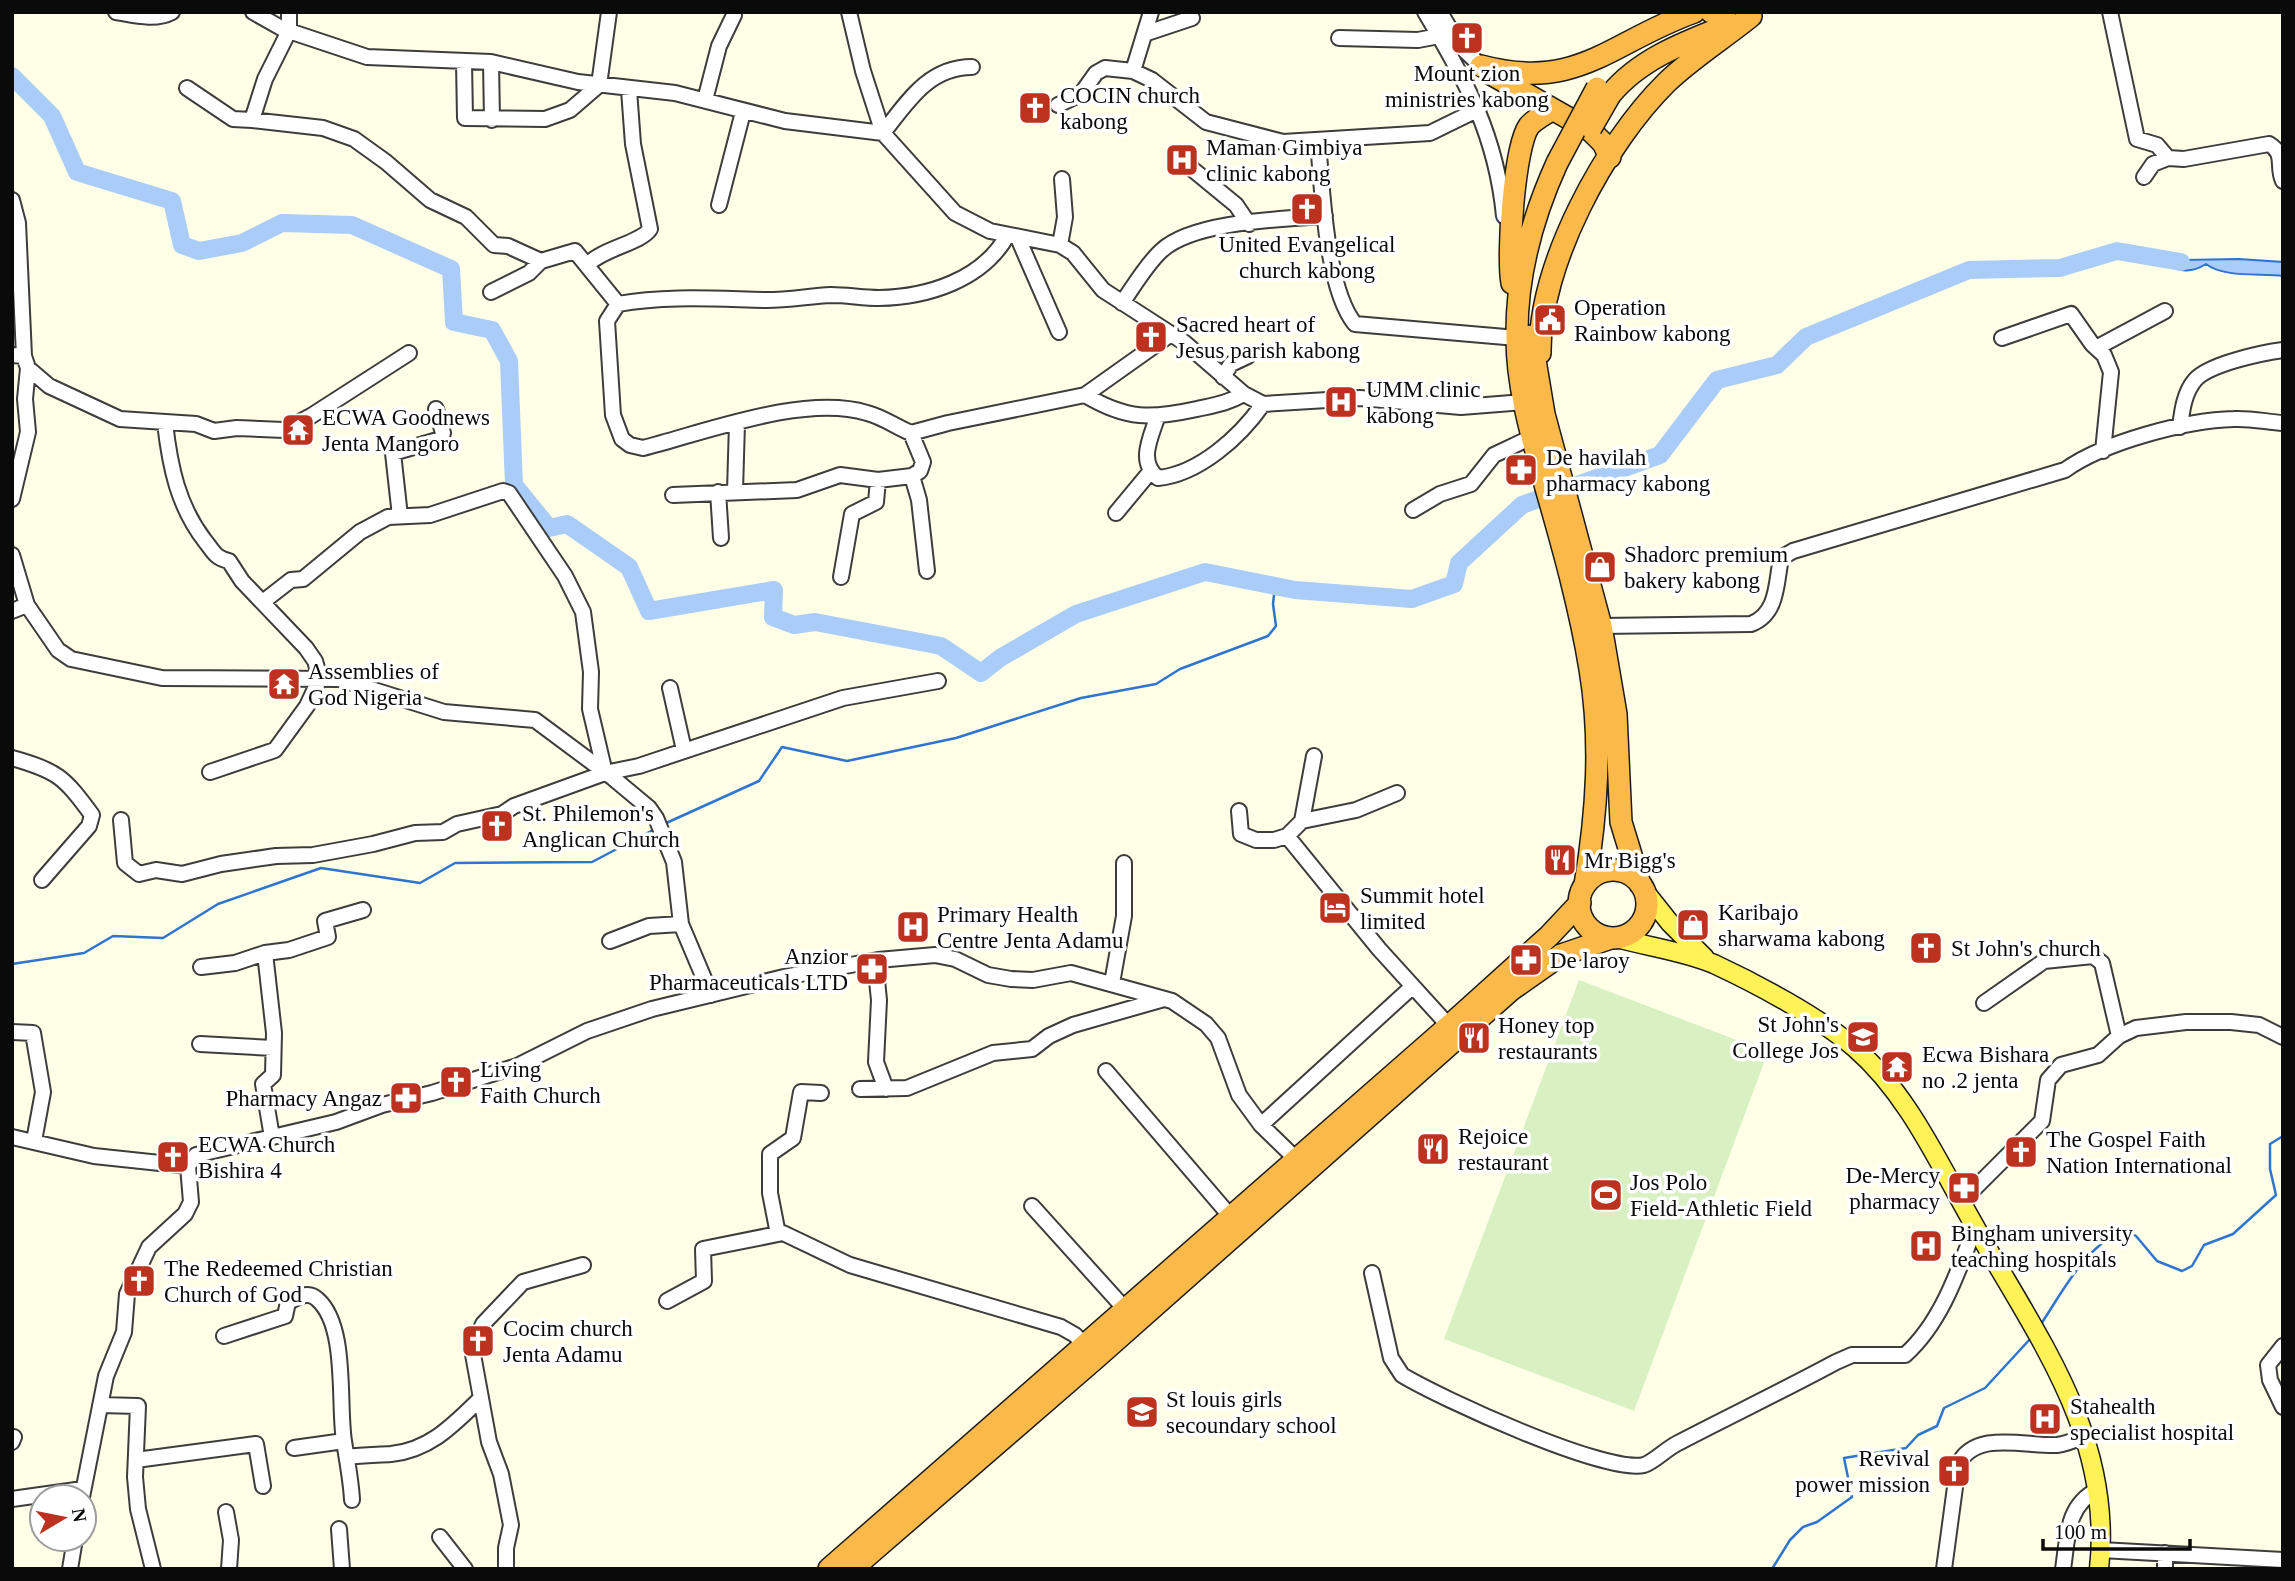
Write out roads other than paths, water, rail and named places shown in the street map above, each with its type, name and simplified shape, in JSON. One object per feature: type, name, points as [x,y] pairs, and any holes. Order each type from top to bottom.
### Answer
[{"type":"highway","points":[[1481,66],[1522,75],[1563,72],[1591,63],[1653,27],[1694,12]]},
{"type":"highway","points":[[1551,472],[1532,437],[1524,402],[1517,338],[1518,305],[1528,243],[1563,165],[1603,91],[1628,59],[1717,13]]},
{"type":"highway","points":[[1603,91],[1656,58],[1754,14]]},
{"type":"highway","points":[[829,1569],[1091,1351],[1511,990],[1561,955],[1636,929],[1644,917],[1647,903],[1621,822],[1616,714],[1601,626],[1551,472],[1540,345],[1547,299],[1569,231],[1610,157],[1639,113],[1669,80],[1754,14]]},
{"type":"highway","points":[[1481,66],[1598,137],[1610,157]]},
{"type":"highway","points":[[1518,305],[1510,262],[1522,143],[1529,126],[1551,110]]},
{"type":"highway","points":[[1544,414],[1532,356],[1532,293],[1547,219],[1563,165]]},
{"type":"highway","points":[[1561,508],[1589,666],[1597,730],[1598,790],[1581,914],[1592,930],[1614,938]]},
{"type":"highway","points":[[852,1569],[1091,1351],[1125,1309],[1549,936],[1595,875],[1609,870],[1630,875],[1642,887]]},
{"type":"main road","points":[[1642,887],[1681,936],[1714,964],[1805,1014],[1870,1062],[1910,1113],[2045,1343],[2084,1436],[2097,1490],[2101,1550],[2099,1569]]},
{"type":"main road","points":[[1614,938],[1714,964]]},
{"type":"street","points":[[116,12],[164,16],[172,12]]},
{"type":"street","points":[[253,12],[289,31],[367,57],[491,62],[599,85],[675,93],[786,121],[883,133]]},
{"type":"street","points":[[253,120],[265,79],[289,31],[289,12]]},
{"type":"street","points":[[464,62],[465,118],[545,119],[570,110],[599,85],[610,12]]},
{"type":"street","points":[[849,12],[863,71],[883,133],[955,213],[1012,237],[1060,245],[1073,253],[1103,290],[1171,334],[1244,394],[1263,404],[1360,398],[1461,407],[1524,402]]},
{"type":"street","points":[[1133,71],[1147,33],[1151,12]]},
{"type":"street","points":[[1425,12],[1479,109],[1498,165],[1510,262]]},
{"type":"street","points":[[1440,12],[1460,46],[1481,66]]},
{"type":"street","points":[[2110,12],[2137,139],[2153,142],[2168,158]]},
{"type":"street","points":[[705,100],[719,46],[734,15]]},
{"type":"street","points":[[1147,33],[1192,18]]},
{"type":"street","points":[[1339,38],[1418,40],[1439,36]]},
{"type":"street","points":[[491,62],[492,120]]},
{"type":"street","points":[[883,133],[914,95],[934,77],[947,69],[972,67]]},
{"type":"street","points":[[1058,105],[1081,94],[1096,73],[1105,68],[1133,71],[1152,80],[1206,122],[1283,142],[1430,133],[1479,109]]},
{"type":"street","points":[[187,88],[233,119],[323,128],[354,139],[430,200],[466,217],[494,245],[508,246],[541,261]]},
{"type":"street","points":[[588,264],[600,253],[644,236],[650,229],[633,145],[629,90]]},
{"type":"street","points":[[719,205],[743,112]]},
{"type":"street","points":[[1318,141],[1325,216],[1343,303],[1355,324],[1517,338]]},
{"type":"street","points":[[2144,177],[2153,164],[2168,158],[2184,159],[2269,144],[2277,149],[2281,157],[2283,181]]},
{"type":"street","points":[[1191,168],[1236,205],[1249,224]]},
{"type":"street","points":[[1060,245],[1065,217],[1062,179]]},
{"type":"street","points":[[12,200],[18,223],[21,360],[28,432],[12,499]]},
{"type":"street","points":[[1122,303],[1161,251],[1178,239],[1249,224],[1325,216]]},
{"type":"street","points":[[618,304],[674,299],[769,300],[833,295],[857,298],[908,295],[955,282],[985,266],[1012,237]]},
{"type":"street","points":[[1012,237],[1059,332]]},
{"type":"street","points":[[491,292],[529,273],[541,261],[575,251],[618,304]]},
{"type":"street","points":[[618,304],[607,321],[613,415],[622,439],[630,446],[643,448],[790,410],[833,408],[866,412],[911,433],[947,422],[1085,396],[1171,334]]},
{"type":"street","points":[[2096,348],[2165,312]]},
{"type":"street","points":[[2002,338],[2071,314],[2104,355],[2111,373],[2103,451]]},
{"type":"street","points":[[2180,427],[2184,400],[2194,380],[2207,371],[2283,350]]},
{"type":"street","points":[[21,360],[49,386],[120,419],[197,424],[214,431],[237,428],[284,430],[311,416],[409,353]]},
{"type":"street","points":[[1223,377],[1231,364],[1248,356]]},
{"type":"street","points":[[1085,396],[1114,410],[1157,418],[1223,405],[1244,394]]},
{"type":"street","points":[[1157,418],[1147,451],[1150,472],[1158,478],[1181,475],[1238,434],[1263,404]]},
{"type":"street","points":[[400,516],[394,453],[441,439],[443,433],[436,409]]},
{"type":"street","points":[[1601,626],[1751,624],[1759,621],[1772,607],[1781,558],[1786,554],[2065,470],[2103,451],[2180,427],[2237,419],[2283,423]]},
{"type":"street","points":[[166,423],[184,511],[217,558],[229,561],[242,581],[306,648],[315,661],[320,678],[307,706],[275,750],[210,772]]},
{"type":"street","points":[[735,491],[737,424]]},
{"type":"street","points":[[673,495],[797,490],[840,475],[878,480],[912,476],[923,466],[911,433]]},
{"type":"street","points":[[1413,510],[1440,494],[1471,484],[1494,455],[1532,437]]},
{"type":"street","points":[[1116,513],[1150,472]]},
{"type":"street","points":[[912,476],[919,500],[927,571]]},
{"type":"street","points":[[841,577],[852,514],[876,502],[878,480]]},
{"type":"street","points":[[264,601],[291,580],[303,579],[360,532],[388,517],[430,515],[503,491],[514,499],[565,576],[583,612],[591,672],[590,709],[605,773]]},
{"type":"street","points":[[718,492],[721,538]]},
{"type":"street","points":[[12,555],[27,605],[58,650],[71,659],[162,678],[339,679],[444,712],[535,720],[649,808],[656,818],[674,862],[681,924],[711,995]]},
{"type":"street","points":[[12,611],[27,605]]},
{"type":"street","points":[[121,820],[125,863],[139,874],[156,870],[182,874],[212,865],[276,856],[313,855],[415,833],[443,832],[457,824],[502,814],[514,806],[605,773],[639,766],[843,698],[937,681]]},
{"type":"street","points":[[670,688],[684,750]]},
{"type":"street","points":[[1302,821],[1314,756]]},
{"type":"street","points":[[12,758],[46,767],[64,779],[92,815],[89,826],[42,880]]},
{"type":"street","points":[[1239,811],[1241,834],[1256,840],[1274,840],[1287,836],[1302,821],[1356,810],[1397,793]]},
{"type":"street","points":[[1287,836],[1412,987],[1449,1026]]},
{"type":"street","points":[[1112,983],[1124,916],[1124,863]]},
{"type":"street","points":[[201,967],[235,963],[328,937],[325,921],[363,910]]},
{"type":"street","points":[[610,941],[649,926],[681,924]]},
{"type":"street","points":[[265,953],[274,1033],[273,1075],[263,1084],[272,1137]]},
{"type":"street","points":[[84,1483],[106,1376],[124,1332],[127,1294],[149,1247],[185,1214],[191,1202],[188,1166],[196,1155],[432,1093],[517,1066],[587,1031],[624,1018],[784,977],[875,961],[935,955],[955,959],[988,975],[1010,979],[1052,978],[1071,973],[1166,999],[1206,1024],[1218,1038],[1239,1095],[1261,1125],[1296,1160]]},
{"type":"street","points":[[1984,1003],[2044,961],[2093,956],[2102,963],[2119,1036]]},
{"type":"street","points":[[875,961],[879,990],[876,1062],[886,1089]]},
{"type":"street","points":[[1261,1125],[1412,987]]},
{"type":"street","points":[[860,1089],[907,1088],[993,1053],[1032,1049],[1049,1035],[1073,1025],[1138,1004],[1166,999]]},
{"type":"street","points":[[1961,1202],[2042,1121],[2049,1080],[2061,1065],[2098,1055],[2119,1036],[2149,1027],[2231,1022],[2259,1025],[2283,1037]]},
{"type":"street","points":[[12,1032],[33,1032],[43,1092],[34,1141]]},
{"type":"street","points":[[200,1044],[273,1048]]},
{"type":"street","points":[[1106,1071],[1231,1217]]},
{"type":"street","points":[[778,1234],[769,1194],[769,1154],[793,1138],[801,1092],[821,1093]]},
{"type":"street","points":[[12,1137],[94,1156],[188,1166]]},
{"type":"street","points":[[1032,1206],[1125,1309]]},
{"type":"street","points":[[1372,1273],[1391,1358],[1402,1375],[1547,1440],[1591,1457],[1632,1466],[1652,1462],[1661,1452],[1680,1441],[1741,1413],[1852,1355],[1905,1355],[1922,1340],[1956,1279],[1975,1227]]},
{"type":"street","points":[[667,1301],[704,1281],[703,1249],[783,1233],[850,1265],[1061,1327],[1075,1335],[1091,1351]]},
{"type":"street","points":[[506,1569],[506,1548],[511,1525],[501,1474],[493,1459],[472,1349],[483,1324],[523,1282],[583,1265]]},
{"type":"street","points":[[224,1336],[285,1316],[288,1303],[299,1296],[316,1297],[327,1310],[337,1347],[344,1441],[352,1500]]},
{"type":"street","points":[[2283,1346],[2268,1366],[2283,1407]]},
{"type":"street","points":[[348,1457],[393,1454],[426,1444],[443,1434],[481,1398]]},
{"type":"street","points":[[100,1405],[138,1406],[138,1508],[153,1569]]},
{"type":"street","points":[[1944,1569],[1958,1465],[1966,1454],[2002,1442],[2055,1445],[2084,1436]]},
{"type":"street","points":[[294,1448],[344,1441]]},
{"type":"street","points":[[136,1460],[256,1444],[263,1486]]},
{"type":"street","points":[[2063,1569],[2074,1510],[2085,1496],[2097,1490]]},
{"type":"street","points":[[226,1512],[231,1540],[229,1569]]},
{"type":"street","points":[[339,1529],[342,1569]]},
{"type":"street","points":[[440,1537],[466,1569]]},
{"type":"street","points":[[2101,1550],[2283,1560]]},
{"type":"street","points":[[2165,1553],[2165,1569]]},
{"type":"water","points":[[2171,256],[2183,260],[2239,259],[2283,262],[2283,276],[2232,273],[2206,264],[2183,270],[2160,263],[2160,259]]},
{"type":"waterway","points":[[12,76],[52,116],[77,172],[172,201],[182,245],[199,251],[242,243],[282,223],[352,225],[451,269],[454,322],[492,330],[509,361],[514,485],[549,528],[567,524],[629,567],[649,611],[774,590],[773,617],[794,625],[815,622],[941,646],[981,673],[1000,658],[1076,614],[1205,572],[1295,590],[1412,599],[1454,584],[1459,563],[1522,505],[1660,455],[1717,380],[1777,365],[1806,337],[1969,270],[2060,268],[2117,251],[2181,262]]},
{"type":"waterway","points":[[664,824],[759,781],[782,747],[847,761],[956,738],[1081,698],[1156,684],[1180,669],[1268,636],[1276,626],[1273,604],[1275,586]]},
{"type":"waterway","points":[[12,964],[84,953],[113,936],[163,938],[218,904],[321,868],[420,883],[455,863],[592,862],[655,829]]},
{"type":"waterway","points":[[2041,1324],[2077,1269],[2088,1256],[2113,1236],[2127,1231],[2136,1236],[2157,1261],[2182,1271],[2192,1266],[2204,1245],[2233,1234],[2276,1195],[2270,1169],[2270,1144],[2283,1136]]},
{"type":"waterway","points":[[1772,1569],[1790,1540],[1803,1527],[1817,1522],[1852,1497],[1844,1458],[1906,1448],[1918,1435],[1937,1426],[1944,1408],[1985,1388],[2031,1338]]},
{"type":"place","name":"Mount zion ministries kabong","points":[[1467,38]]},
{"type":"place","name":"COCIN church kabong","points":[[1035,108]]},
{"type":"place","name":"Maman Gimbiya clinic kabong","points":[[1182,160]]},
{"type":"place","name":"United Evangelical church kabong","points":[[1307,209]]},
{"type":"place","name":"Operation Rainbow kabong","points":[[1550,320]]},
{"type":"place","name":"Sacred heart of Jesus parish kabong","points":[[1151,337]]},
{"type":"place","name":"UMM clinic kabong","points":[[1341,402]]},
{"type":"place","name":"ECWA Goodnews Jenta Mangoro","points":[[298,430]]},
{"type":"place","name":"De havilah pharmacy kabong","points":[[1521,470]]},
{"type":"place","name":"Shadorc premium bakery kabong","points":[[1600,567]]},
{"type":"place","name":"Assemblies of God Nigeria","points":[[284,684]]},
{"type":"place","name":"St. Philemon's Anglican Church","points":[[497,826]]},
{"type":"place","name":"Mr Bigg's","points":[[1560,860]]},
{"type":"place","name":"Summit hotel limited","points":[[1335,908]]},
{"type":"place","name":"Karibajo sharwama kabong","points":[[1693,925]]},
{"type":"place","name":"Primary Health Centre Jenta Adamu","points":[[913,927]]},
{"type":"place","name":"St John's church","points":[[1926,948]]},
{"type":"place","name":"De laroy","points":[[1526,960]]},
{"type":"place","name":"Anzior Pharmaceuticals LTD","points":[[872,969]]},
{"type":"place","name":"St John's College Jos","points":[[1863,1037]]},
{"type":"place","name":"Honey top restaurants","points":[[1474,1038]]},
{"type":"place","name":"Ecwa Bishara no .2 jenta","points":[[1897,1067]]},
{"type":"place","name":"Living Faith Church","points":[[456,1082]]},
{"type":"place","name":"Pharmacy Angaz","points":[[406,1098]]},
{"type":"place","name":"Rejoice restaurant","points":[[1433,1149]]},
{"type":"place","name":"The Gospel Faith Nation International","points":[[2021,1152]]},
{"type":"place","name":"ECWA Church Bishira 4","points":[[173,1157]]},
{"type":"place","name":"De-Mercy pharmacy","points":[[1964,1188]]},
{"type":"place","name":"Jos Polo Field-Athletic Field","points":[[1606,1195]]},
{"type":"place","name":"Bingham university teaching hospitals","points":[[1926,1246]]},
{"type":"place","name":"The Redeemed Christian Church of God","points":[[139,1281]]},
{"type":"place","name":"Cocim church Jenta Adamu","points":[[478,1341]]},
{"type":"place","name":"St louis girls secoundary school","points":[[1142,1412]]},
{"type":"place","name":"Stahealth specialist hospital","points":[[2045,1419]]},
{"type":"place","name":"Revival power mission","points":[[1954,1471]]}]
